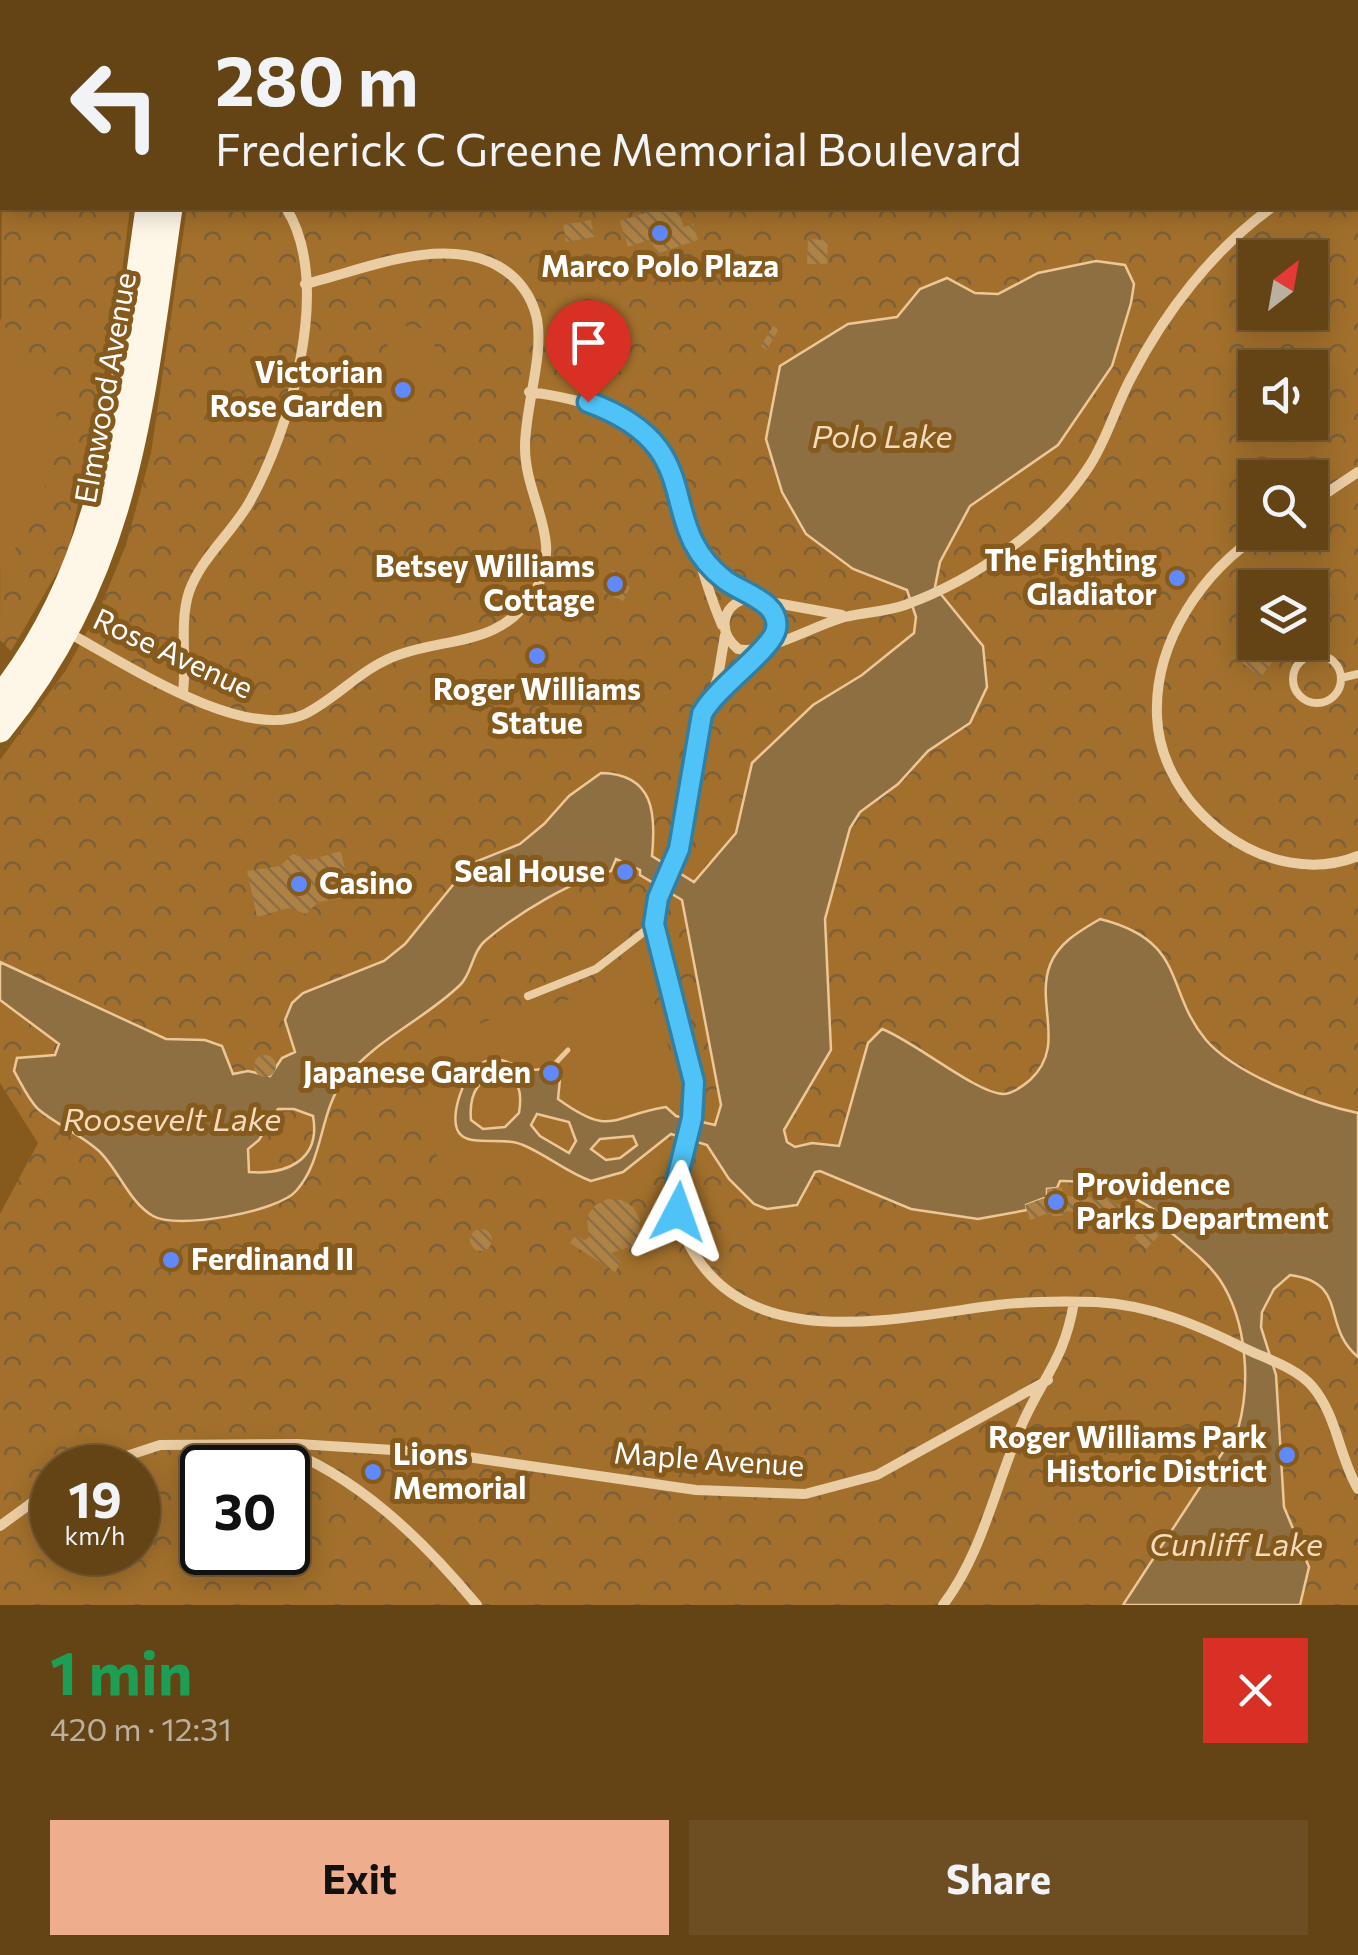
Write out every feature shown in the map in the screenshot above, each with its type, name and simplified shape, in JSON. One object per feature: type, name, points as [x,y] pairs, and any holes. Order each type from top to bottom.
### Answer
[{"type":"main road","name":"Elmwood Avenue","points":[[58,627],[104,483],[148,210]]},
{"type":"main road","name":"Elmwood Avenue","points":[[0,730],[10,686],[95,575],[122,498],[170,210]]},
{"type":"main road","points":[[166,236],[179,210]]},
{"type":"street","points":[[182,692],[188,595],[202,567],[251,500],[278,436],[298,368],[305,284],[300,238],[287,210]]},
{"type":"street","points":[[529,392],[600,406],[654,440],[670,463],[690,541],[725,633],[738,648],[764,647],[848,616],[905,605],[949,586],[1022,537],[1079,480],[1165,321],[1236,237],[1269,210]]},
{"type":"street","name":"Rose Avenue","points":[[58,627],[182,692],[245,718],[290,719],[312,710],[386,660],[464,642],[514,616],[536,590],[548,551],[547,528],[526,461],[529,392],[539,338],[524,289],[496,265],[472,256],[443,254],[305,284]]},
{"type":"street","points":[[1328,492],[1358,472]]},
{"type":"street","points":[[690,541],[710,567],[770,606],[776,622],[764,647],[712,696]]},
{"type":"street","points":[[1242,550],[1218,570],[1176,628],[1158,691],[1161,743],[1189,798],[1239,844],[1298,865],[1331,864],[1358,856]]},
{"type":"street","points":[[848,616],[757,599],[732,605],[724,618],[725,633],[712,696],[698,725],[672,869],[662,889],[654,924],[692,1071],[692,1118],[676,1190],[682,1230],[711,1273],[739,1294],[768,1308],[812,1321],[858,1325],[994,1306],[1074,1302],[1154,1310],[1222,1337],[1288,1370],[1318,1394],[1358,1489]]},
{"type":"street","points":[[943,1605],[968,1563],[1023,1422],[1064,1350],[1074,1302]]},
{"type":"street","name":"Maple Avenue","points":[[160,1445],[258,1442],[440,1453],[696,1490],[805,1494],[877,1475],[1048,1380]]},
{"type":"street","points":[[258,1442],[294,1454],[380,1507],[425,1546],[477,1605]]},
{"type":"street","points":[[0,1526],[30,1504]]},
{"type":"lane","points":[[1320,655],[1336,664],[1341,678],[1334,696],[1317,703],[1298,694],[1293,675],[1304,659],[1320,655]]},
{"type":"lane","points":[[1341,678],[1358,674]]},
{"type":"lane","points":[[528,996],[596,969],[654,924]]},
{"type":"green space","points":[[2,210],[130,210],[117,311],[68,554],[11,651],[0,640]]},
{"type":"green space","points":[[187,210],[1358,210],[1358,1605],[0,1605],[0,1214],[38,1143],[0,1083],[0,760],[66,670],[100,608],[126,545],[151,453]]},
{"type":"green space","points":[[0,318],[52,394],[57,424],[43,492],[24,535],[0,571]]},
{"type":"green space","name":"Victorian Rose Garden","points":[[391,323],[437,331],[415,458],[369,450]]},
{"type":"green space","name":"Japanese Garden","points":[[632,967],[643,971],[674,1074],[672,1123],[653,1178],[638,1186],[574,1190],[549,1185],[527,1172],[490,1165],[462,1170],[442,1164],[427,1132],[423,1099],[429,1077],[456,1040],[488,1020],[578,996]]},
{"type":"water","points":[[1096,261],[1125,265],[1134,284],[1131,303],[1112,366],[1058,445],[970,506],[940,562],[935,587],[983,646],[987,687],[970,723],[928,751],[898,784],[860,812],[850,828],[825,919],[831,1050],[784,1130],[787,1142],[795,1147],[812,1143],[839,1146],[868,1043],[882,1029],[991,1091],[1007,1094],[1021,1087],[1041,1067],[1047,1053],[1046,980],[1050,965],[1065,944],[1100,919],[1128,928],[1161,954],[1193,1021],[1219,1053],[1277,1086],[1358,1113],[1358,1357],[1340,1332],[1328,1296],[1309,1280],[1290,1275],[1274,1289],[1262,1312],[1261,1327],[1276,1375],[1284,1507],[1309,1567],[1300,1605],[1123,1605],[1238,1429],[1245,1373],[1236,1314],[1220,1280],[1158,1221],[1159,1213],[1136,1199],[1100,1185],[1060,1181],[1057,1188],[1047,1189],[1047,1197],[1026,1205],[1027,1210],[978,1219],[911,1209],[820,1171],[815,1172],[797,1205],[767,1209],[754,1204],[729,1179],[707,1145],[671,1134],[623,1172],[591,1181],[523,1145],[474,1140],[458,1131],[458,1101],[467,1079],[473,1070],[490,1060],[528,1069],[547,1068],[560,1079],[558,1099],[590,1118],[611,1121],[666,1107],[676,1116],[715,1125],[721,1105],[682,900],[640,875],[640,870],[616,859],[611,871],[546,899],[486,940],[460,985],[369,1054],[343,1081],[329,1107],[312,1165],[296,1191],[269,1206],[226,1217],[183,1221],[153,1216],[138,1203],[100,1152],[38,1109],[14,1071],[17,1058],[55,1055],[59,1044],[0,1000],[0,962],[166,1039],[205,1040],[222,1046],[233,1074],[248,1071],[270,1076],[282,1058],[295,1052],[285,1020],[292,1003],[303,993],[384,961],[405,944],[470,864],[520,844],[569,796],[601,773],[619,775],[642,789],[652,812],[652,856],[694,882],[736,833],[752,763],[813,705],[862,675],[914,633],[916,617],[907,590],[853,569],[806,534],[782,492],[766,439],[780,366],[848,324],[897,317],[920,289],[947,278],[975,293],[998,294],[1038,273]],"holes":[[[498,1073],[516,1082],[519,1113],[505,1127],[483,1129],[471,1120],[471,1104],[479,1085]],[[278,1109],[294,1109],[313,1116],[312,1144],[298,1162],[288,1167],[249,1172],[248,1149],[259,1140]],[[537,1114],[569,1122],[576,1141],[569,1153],[540,1136],[531,1125]],[[633,1136],[637,1145],[620,1158],[606,1160],[591,1149],[600,1139]]]},
{"type":"building","name":"Marco Polo Plaza","points":[[654,210],[678,210],[684,227],[693,224],[698,240],[656,254],[651,239],[628,247],[620,221]]},
{"type":"building","points":[[591,220],[594,237],[566,242],[563,225]]},
{"type":"building","points":[[808,239],[828,240],[827,264],[807,264]]},
{"type":"building","points":[[773,326],[779,329],[767,350],[761,346]]},
{"type":"building","points":[[398,381],[411,383],[408,400],[395,397]]},
{"type":"building","name":"Betsey Williams Cottage","points":[[613,569],[621,573],[617,581],[630,587],[623,601],[603,592]]},
{"type":"building","points":[[1238,660],[1274,660],[1261,677]]},
{"type":"building","name":"Casino","points":[[341,851],[351,897],[318,902],[306,914],[289,908],[257,917],[247,871],[280,866],[293,854],[310,860]]},
{"type":"building","name":"Seal House","points":[[617,861],[639,871],[634,882],[612,872]]},
{"type":"building","points":[[265,1055],[273,1058],[273,1074],[265,1077],[257,1074],[254,1066],[257,1058]]},
{"type":"building","points":[[1062,1187],[1063,1196],[1108,1198],[1147,1224],[1154,1217],[1166,1228],[1146,1249],[1134,1238],[1137,1235],[1122,1226],[1121,1230],[1098,1223],[1090,1227],[1083,1213],[1065,1211],[1065,1215],[1050,1217],[1049,1213],[1030,1220],[1025,1205],[1047,1197],[1047,1189]]},
{"type":"building","points":[[607,1199],[622,1200],[633,1207],[640,1220],[639,1234],[632,1246],[611,1253],[621,1263],[615,1272],[570,1243],[576,1235],[584,1240],[589,1238],[587,1217],[594,1206]]},
{"type":"building","points":[[477,1229],[485,1229],[492,1240],[485,1251],[477,1251],[470,1244],[470,1236]]},
{"type":"waterway","points":[[549,1070],[568,1050]]},
{"type":"place","name":"Marco Polo Plaza","points":[[660,233]]},
{"type":"place","name":"Victorian Rose Garden","points":[[403,390]]},
{"type":"place","name":"The Fighting Gladiator","points":[[1177,578]]},
{"type":"place","name":"Betsey Williams Cottage","points":[[615,584]]},
{"type":"place","name":"Roger Williams Statue","points":[[537,656]]},
{"type":"place","name":"Seal House","points":[[625,872]]},
{"type":"place","name":"Casino","points":[[299,884]]},
{"type":"place","name":"Japanese Garden","points":[[551,1073]]},
{"type":"place","name":"Providence Parks Department","points":[[1056,1202]]},
{"type":"place","name":"Ferdinand II","points":[[171,1260]]},
{"type":"place","name":"Roger Williams Park Historic District","points":[[1287,1455]]},
{"type":"place","name":"Lions Memorial","points":[[373,1472]]},
{"type":"route","points":[[588,402],[623,418],[654,440],[674,473],[690,541],[710,567],[746,594],[765,602],[776,617],[771,641],[712,696],[702,714],[677,860],[656,906],[656,944],[678,1012],[694,1082],[692,1118],[677,1179],[678,1212]]},
{"type":"water label","name":"Polo Lake","points":[[882,437]]},
{"type":"water label","name":"Roosevelt Lake","points":[[172,1120]]},
{"type":"water label","name":"Cunliff Lake","points":[[1236,1545]]}]
